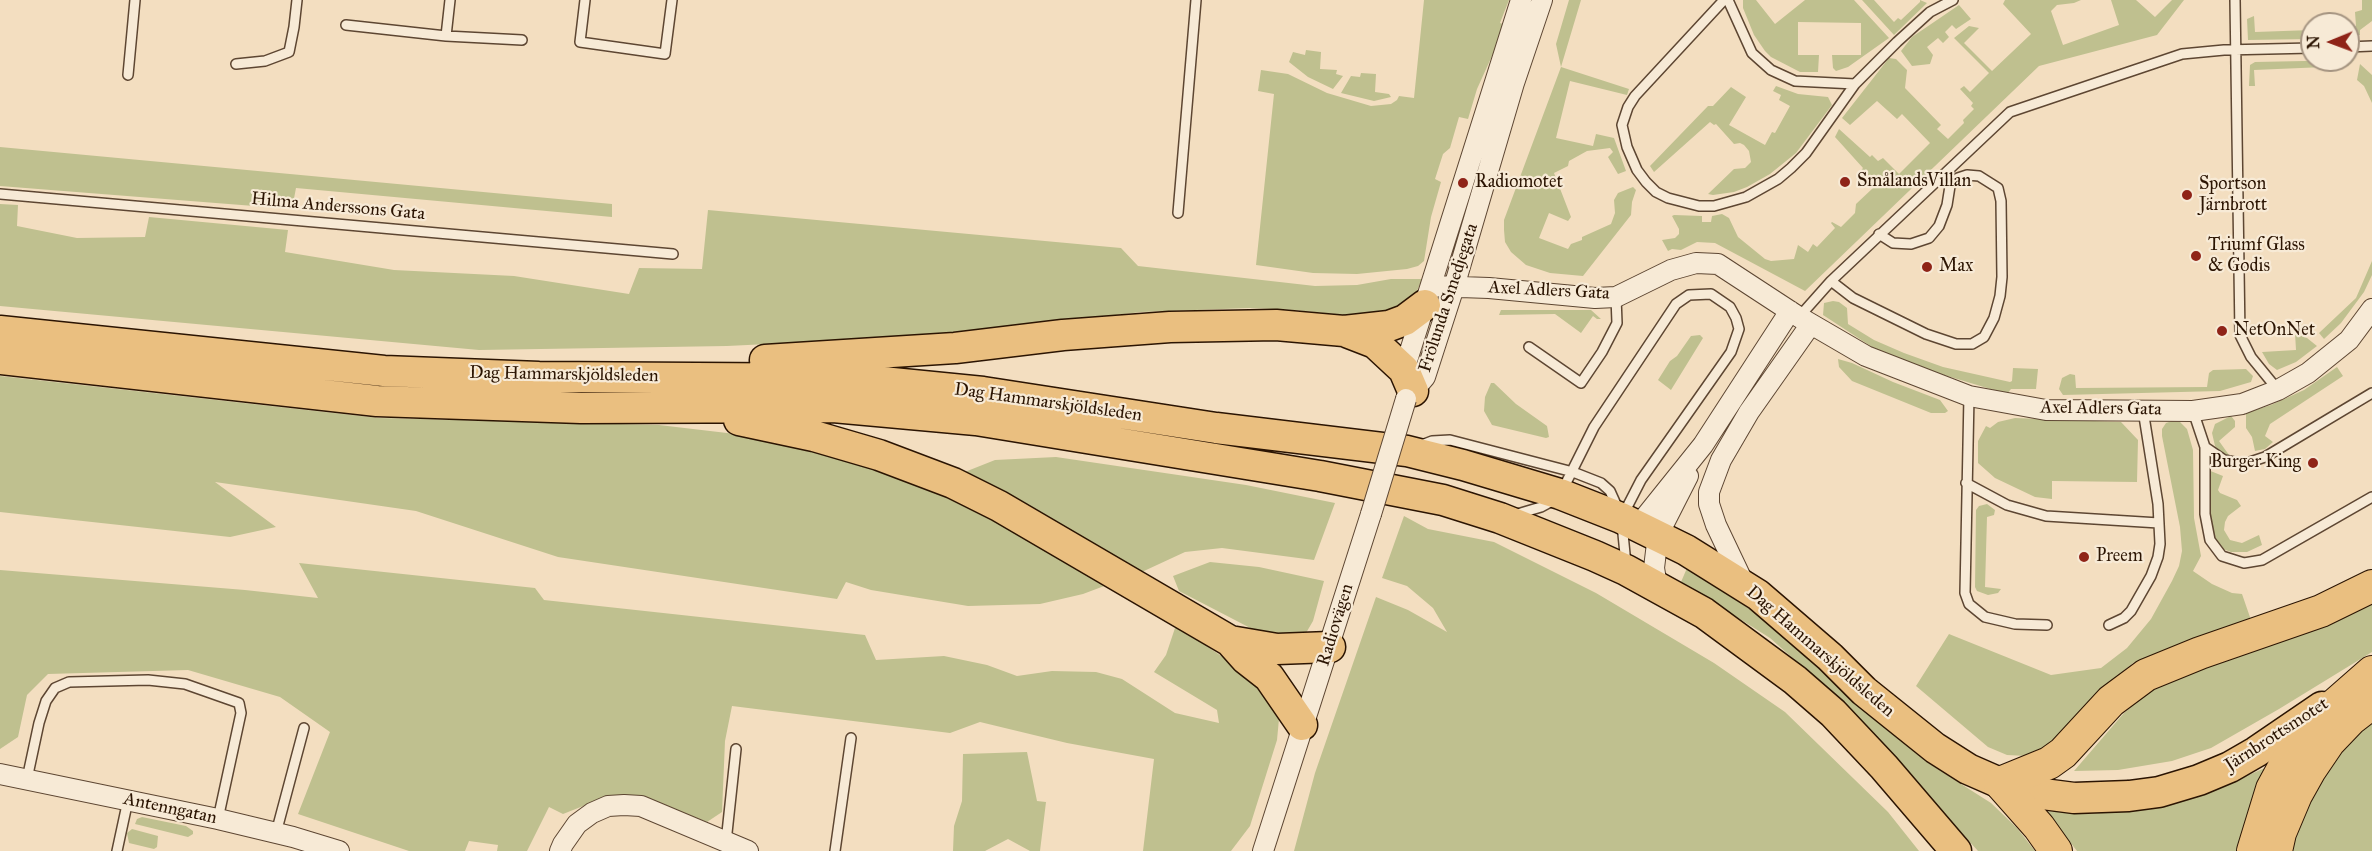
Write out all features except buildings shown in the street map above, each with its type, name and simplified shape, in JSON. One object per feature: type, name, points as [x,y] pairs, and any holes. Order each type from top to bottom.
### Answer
[{"type":"highway","points":[[2056,851],[2039,827],[2000,783],[2049,763],[2063,753],[2111,701],[2146,675],[2200,653],[2321,611],[2372,586]]},
{"type":"highway","points":[[2253,851],[2272,789],[2290,756],[2315,722],[2372,672]]},
{"type":"highway","points":[[2276,851],[2280,833],[2296,795],[2310,770],[2329,742],[2351,719],[2372,703]]},
{"type":"main road","points":[[637,376],[707,365],[945,348],[1159,327],[1276,325],[1344,331],[1389,326],[1405,320],[1428,296]]},
{"type":"main road","name":"Dag Hammarskjöldsleden","points":[[0,331],[384,371],[539,377],[852,379],[971,390],[1216,428],[1407,451],[1474,468],[1566,483],[1639,526],[1686,550],[1745,587],[1791,622],[1863,691],[1902,724],[1968,769],[2000,783]]},
{"type":"main road","points":[[1344,331],[1375,343],[1408,386]]},
{"type":"main road","name":"Dag Hammarskjöldsleden","points":[[0,359],[377,401],[581,408],[832,407],[976,420],[1409,492],[1500,518],[1626,570],[1704,613],[1795,680],[1833,713],[1884,767],[1956,851]]},
{"type":"main road","points":[[688,408],[814,436],[879,455],[922,470],[999,506],[1230,642],[1246,659],[1269,677],[1302,725]]},
{"type":"main road","points":[[1230,642],[1277,648],[1330,647]]},
{"type":"main road","name":"Järnbrottsmotet","points":[[2000,783],[2043,794],[2074,798],[2159,792],[2199,780],[2230,767],[2256,752],[2372,672]]},
{"type":"street","name":"Frölunda Smedjegata","points":[[1408,386],[1428,296],[1521,0]]},
{"type":"street","name":"Frölunda Smedjegata","points":[[1408,386],[1425,377],[1504,116],[1542,0]]},
{"type":"street","name":"Axel Adlers Gata","points":[[1428,296],[1454,287],[1584,297],[1616,297],[1671,270],[1696,263],[1718,264],[1800,318],[1866,356],[1969,396],[2046,410],[2193,411],[2242,404],[2278,390],[2308,373],[2339,350],[2360,327],[2372,309]]},
{"type":"street","points":[[1657,586],[1654,568],[1639,526],[1800,318]]},
{"type":"street","points":[[1745,587],[1716,525],[1709,504],[1709,492],[1720,460],[1800,318]]},
{"type":"street","name":"Radiovägen","points":[[1263,851],[1302,725],[1330,647],[1408,386]]},
{"type":"street","name":"Antenngatan","points":[[0,774],[218,819],[339,851]]},
{"type":"street","points":[[561,851],[563,844],[578,824],[592,813],[608,806],[624,805],[641,806],[748,851]]},
{"type":"lane","points":[[128,75],[135,0]]},
{"type":"lane","points":[[236,64],[264,61],[289,52],[297,0]]},
{"type":"lane","points":[[446,36],[450,0]]},
{"type":"lane","points":[[585,0],[580,42],[665,54],[672,0]]},
{"type":"lane","points":[[1178,213],[1196,0]]},
{"type":"lane","points":[[1855,84],[1795,81],[1771,70],[1752,52],[1726,0],[1635,96],[1624,117],[1623,131],[1626,147],[1637,170],[1656,192],[1686,204],[1714,206],[1759,191],[1778,179],[1806,153],[1855,84],[1897,42],[1930,12],[1953,0]]},
{"type":"lane","points":[[2235,0],[2240,335],[2251,357],[2278,390]]},
{"type":"lane","points":[[346,25],[446,36],[522,40]]},
{"type":"lane","points":[[1800,318],[1831,281],[2010,112],[2182,54],[2300,48]]},
{"type":"lane","points":[[1831,281],[1853,298],[1926,334],[1956,344],[1972,344],[1984,337],[1994,318],[2002,277],[2001,201],[1998,188],[1979,176],[1967,175],[1958,178],[1950,186],[1947,205],[1939,226],[1929,238],[1911,244],[1902,244],[1893,243],[1879,234]]},
{"type":"lane","name":"Hilma Anderssons Gata","points":[[0,194],[673,254]]},
{"type":"lane","points":[[1500,518],[1552,502],[1566,483],[1594,427],[1676,304],[1689,295],[1711,294],[1730,307],[1737,318],[1739,329],[1731,352],[1641,480],[1639,526],[1626,570]]},
{"type":"lane","points":[[1529,347],[1581,383],[1602,352],[1617,323],[1616,297]]},
{"type":"lane","points":[[2205,447],[2224,459],[2244,464],[2265,457],[2372,393]]},
{"type":"lane","points":[[1969,396],[1965,593],[1969,604],[1985,617],[2015,624],[2047,625]]},
{"type":"lane","points":[[2109,625],[2124,618],[2131,611],[2151,576],[2159,550],[2159,523],[2143,410]]},
{"type":"lane","points":[[2193,411],[2205,447],[2205,514],[2210,540],[2222,556],[2244,563],[2262,560],[2372,497]]},
{"type":"lane","points":[[1966,483],[2007,505],[2046,516],[2159,523]]},
{"type":"lane","points":[[27,779],[39,723],[46,701],[55,688],[69,682],[148,681],[184,684],[226,697],[239,704],[241,714],[218,819]]},
{"type":"lane","points":[[287,838],[304,728]]},
{"type":"lane","points":[[835,851],[851,738]]},
{"type":"lane","points":[[726,842],[736,748]]},
{"type":"lane","points":[[117,851],[128,800]]},
{"type":"green space","points":[[1424,0],[1509,0],[1500,23],[1506,25],[1477,89],[1468,119],[1459,117],[1450,148],[1443,154],[1435,179],[1441,182],[1431,217],[1424,261],[1418,266],[1407,269],[1357,274],[1313,273],[1256,265],[1274,94],[1258,91],[1261,70],[1288,74],[1327,93],[1371,106],[1391,104],[1399,96],[1414,98]]},
{"type":"green space","points":[[1569,0],[1581,0],[1561,67],[1556,44]]},
{"type":"green space","points":[[1743,0],[1756,0],[1775,24],[1805,0],[1854,0],[1889,38],[1848,67],[1836,71],[1833,68],[1832,55],[1861,55],[1861,23],[1798,22],[1798,55],[1819,55],[1818,72],[1800,72],[1771,57],[1765,51],[1754,35],[1743,8]]},
{"type":"green space","points":[[1862,0],[1874,0],[1894,22],[1898,18],[1901,20],[1920,0],[1927,3],[1894,35]]},
{"type":"green space","points":[[2005,0],[2081,0],[2057,5],[2051,11],[2063,45],[2119,25],[2111,0],[2136,0],[2155,17],[2172,0],[2184,0],[2157,35],[2039,66],[1805,291],[1715,243],[1697,242],[1681,250],[1668,251],[1662,240],[1675,238],[1679,234],[1679,229],[1672,216],[1674,215],[1702,216],[1702,222],[1711,222],[1712,216],[1722,214],[1729,218],[1738,237],[1765,259],[1771,261],[1794,259],[1798,245],[1808,252],[1813,244],[1817,247],[1835,228],[1831,223],[1841,227],[1855,213],[1856,204],[1873,188],[1859,173],[1863,168],[1835,137],[1839,129],[1870,157],[1872,155],[1878,161],[1883,158],[1899,174],[1930,143],[1902,114],[1897,119],[1877,101],[1850,125],[1842,118],[1889,58],[1896,59],[1907,70],[1905,88],[1941,125],[1937,129],[1948,139],[1974,109],[1971,106],[1973,103],[1960,89],[1964,86],[1970,92],[1989,73],[1954,38],[1969,26],[1979,28],[1964,43],[1992,71],[2031,34],[2003,4]]},
{"type":"green space","points":[[2362,0],[2372,0],[2372,21],[2360,30],[2360,12],[2355,12],[2362,10]]},
{"type":"green space","points":[[1959,5],[1971,19],[1956,29],[1952,25],[1945,32],[1949,37],[1943,43],[1938,38],[1927,47],[1933,55],[1930,64],[1912,66],[1901,51],[1912,37]]},
{"type":"green space","points":[[2254,16],[2255,32],[2300,30],[2300,39],[2248,40],[2247,19]]},
{"type":"green space","points":[[1306,50],[1321,52],[1320,69],[1337,70],[1336,74],[1343,76],[1333,89],[1308,77],[1289,62],[1293,52],[1305,55]]},
{"type":"green space","points":[[2300,61],[2300,68],[2254,70],[2255,86],[2249,86],[2250,65],[2255,62]]},
{"type":"green space","points":[[2360,64],[2372,75],[2372,103],[2364,86],[2357,80]]},
{"type":"green space","points":[[1561,67],[1629,89],[1627,95],[1570,81],[1556,138],[1593,146],[1596,134],[1614,138],[1626,171],[1618,174],[1608,157],[1613,152],[1610,148],[1587,151],[1569,161],[1568,166],[1554,173],[1571,217],[1568,221],[1549,213],[1539,238],[1568,249],[1571,244],[1582,240],[1582,237],[1611,224],[1615,213],[1614,200],[1618,193],[1633,187],[1636,190],[1631,215],[1583,276],[1550,273],[1526,265],[1511,252],[1505,242],[1504,220]]},
{"type":"green space","points":[[1361,73],[1376,74],[1375,92],[1389,94],[1391,97],[1374,101],[1341,93],[1351,76],[1360,77]]},
{"type":"green space","points":[[1776,86],[1798,94],[1828,97],[1832,105],[1796,153],[1770,174],[1734,192],[1708,194],[1734,169],[1745,168],[1751,162],[1749,151],[1744,145],[1734,144],[1716,124],[1710,122],[1654,172],[1650,166],[1708,106],[1713,106],[1731,87],[1746,97],[1729,125],[1765,145],[1772,132],[1775,133],[1790,106],[1779,100],[1781,95],[1773,91]]},
{"type":"green space","points":[[0,147],[612,204],[612,217],[296,188],[292,209],[0,186]]},
{"type":"green space","points":[[0,204],[18,205],[17,226],[77,238],[145,237],[149,217],[288,230],[285,252],[394,270],[514,276],[629,294],[639,268],[702,269],[708,210],[1121,248],[1138,266],[1315,286],[1357,285],[1391,279],[1422,279],[1417,291],[1409,300],[1387,313],[1366,317],[1249,308],[1141,312],[953,335],[727,346],[479,350],[0,306]]},
{"type":"green space","points":[[2372,261],[2372,275],[2364,292],[2341,323],[2324,339],[2319,333],[2356,298]]},
{"type":"green space","points":[[1833,301],[1847,308],[1848,324],[1874,340],[1943,367],[2010,382],[2013,368],[2038,369],[2036,389],[2011,389],[2007,394],[1934,372],[1872,347],[1823,315],[1824,303]]},
{"type":"green space","points":[[1501,310],[1591,310],[1601,319],[1593,316],[1581,333],[1555,314],[1499,315]]},
{"type":"green space","points":[[2295,333],[2307,338],[2317,346],[2296,362],[2277,370],[2269,364],[2262,352],[2296,350]]},
{"type":"green space","points":[[1700,335],[1703,338],[1671,390],[1658,380],[1670,361],[1677,356],[1691,336]]},
{"type":"green space","points":[[1838,359],[1940,400],[1948,411],[1931,413],[1852,381],[1839,367]]},
{"type":"green space","points":[[2337,367],[2343,376],[2270,424],[2265,436],[2273,442],[2265,449],[2255,451],[2252,437],[2246,428],[2246,413],[2304,390]]},
{"type":"green space","points":[[2246,369],[2253,376],[2251,382],[2220,391],[2063,395],[2059,389],[2062,378],[2070,374],[2075,375],[2076,388],[2207,387],[2209,373],[2213,370]]},
{"type":"green space","points":[[0,376],[379,418],[659,425],[778,439],[932,485],[995,460],[1056,457],[1246,485],[1335,503],[1314,560],[1222,548],[1185,552],[1144,571],[1083,594],[1040,604],[968,606],[871,590],[846,582],[837,599],[558,557],[416,511],[215,482],[276,527],[230,537],[0,512]]},
{"type":"green space","points":[[1491,383],[1494,383],[1516,404],[1547,426],[1549,437],[1492,425],[1484,411],[1485,397]]},
{"type":"green space","points":[[2231,416],[2235,421],[2235,427],[2219,441],[2229,455],[2226,456],[2220,453],[2215,446],[2212,433],[2215,424]]},
{"type":"green space","points":[[2015,418],[2121,422],[2138,440],[2137,482],[2052,481],[2052,499],[2035,497],[1995,478],[1978,463],[1978,441],[1986,426],[1990,428],[1998,422]]},
{"type":"green space","points":[[2180,422],[2187,429],[2193,450],[2194,518],[2201,556],[2193,571],[2212,584],[2232,593],[2242,594],[2252,623],[2199,636],[2133,663],[2110,682],[2045,748],[2027,756],[2007,755],[1988,747],[1916,686],[1949,634],[2051,675],[2101,668],[2127,648],[2151,619],[2179,566],[2182,551],[2180,527],[2162,436],[2162,429],[2166,423]]},
{"type":"green space","points":[[2208,470],[2223,476],[2218,490],[2237,500],[2241,506],[2228,516],[2225,522],[2224,530],[2230,540],[2242,543],[2259,535],[2262,545],[2247,552],[2231,552],[2223,549],[2213,538],[2209,530]]},
{"type":"green space","points":[[1987,504],[1995,510],[1994,515],[1987,517],[1985,587],[2001,589],[1998,593],[1988,595],[1977,591],[1975,587],[1976,510],[1979,506]]},
{"type":"green space","points":[[1404,516],[1428,529],[1494,542],[1596,593],[1714,663],[1785,712],[1888,812],[1919,851],[1294,851],[1315,773],[1376,597],[1408,610],[1447,632],[1433,608],[1407,586],[1382,578]]},
{"type":"green space","points":[[1210,562],[1259,567],[1324,581],[1313,621],[1306,633],[1289,638],[1258,632],[1179,591],[1173,576]]},
{"type":"green space","points":[[299,563],[535,588],[544,600],[865,635],[876,660],[944,656],[987,665],[1017,676],[1052,671],[1096,672],[1122,679],[1175,713],[1219,723],[1217,710],[1154,672],[1166,655],[1176,625],[1243,671],[1272,695],[1279,719],[1277,740],[1250,826],[1231,851],[1143,851],[1154,759],[1067,743],[980,722],[950,733],[732,706],[725,741],[722,812],[707,822],[640,795],[611,795],[563,814],[549,807],[527,851],[497,851],[498,845],[469,841],[465,851],[409,851],[298,814],[330,732],[280,697],[188,670],[48,674],[27,695],[18,737],[0,749],[0,570],[318,598]]},
{"type":"green space","points":[[1687,568],[1774,625],[1886,729],[1928,763],[1991,803],[2017,828],[2035,851],[1978,851],[1851,710],[1770,638],[1681,582]]},
{"type":"green space","points":[[2372,598],[2372,652],[2279,709],[2211,748],[2172,761],[2118,770],[2074,771],[2124,713],[2152,689]]},
{"type":"green space","points":[[2372,722],[2372,851],[2293,851],[2297,830],[2318,781],[2355,735]]},
{"type":"green space","points":[[1027,752],[1037,801],[1046,802],[1040,851],[1030,851],[1008,839],[985,851],[953,851],[954,826],[962,801],[963,754]]},
{"type":"green space","points":[[2267,767],[2248,811],[2238,851],[2077,851],[2046,811],[2082,814],[2134,811],[2179,802]]},
{"type":"green space","points":[[142,817],[186,826],[193,831],[193,834],[188,837],[135,824],[137,819]]},
{"type":"green space","points":[[132,829],[158,836],[157,847],[154,849],[129,843],[127,833]]},
{"type":"place","name":"SmålandsVillan","points":[[1845,182]]},
{"type":"place","name":"Radiomotet","points":[[1463,183]]},
{"type":"place","name":"Sportson Järnbrott","points":[[2187,195]]},
{"type":"place","name":"Triumf Glass & Godis","points":[[2196,256]]},
{"type":"place","name":"Max","points":[[1927,267]]},
{"type":"place","name":"NetOnNet","points":[[2222,331]]},
{"type":"place","name":"Burger King","points":[[2313,463]]},
{"type":"place","name":"Preem","points":[[2084,557]]}]
